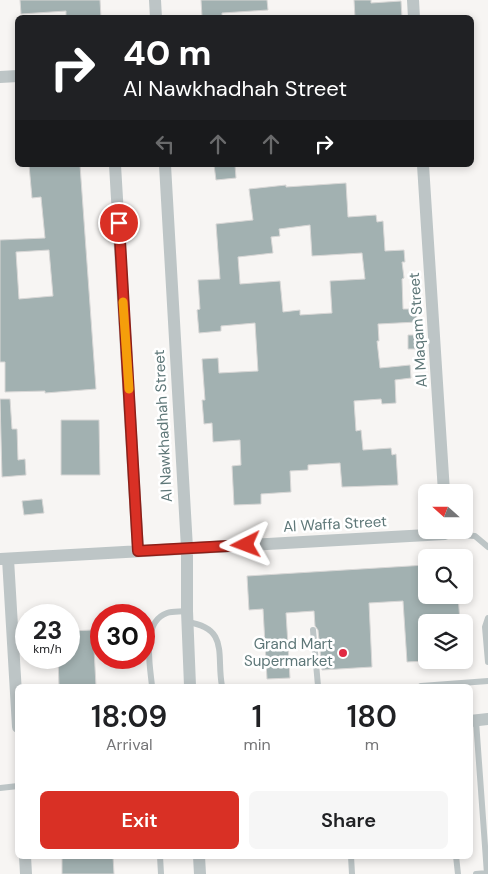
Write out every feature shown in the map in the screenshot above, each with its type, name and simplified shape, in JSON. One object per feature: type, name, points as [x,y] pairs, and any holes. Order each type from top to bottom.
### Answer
[{"type":"street","points":[[155,0],[156,15]]},
{"type":"street","points":[[412,0],[414,15]]},
{"type":"street","points":[[0,77],[15,76]]},
{"type":"street","points":[[115,167],[138,551]]},
{"type":"street","name":"Al Nawkhadhah Street","points":[[165,167],[187,548],[190,684]]},
{"type":"street","name":"Al Maqam Street","points":[[424,167],[444,484]]},
{"type":"street","name":"Al Waffa Street","points":[[4,559],[418,534]]},
{"type":"street","points":[[4,559],[15,691]]},
{"type":"street","points":[[25,859],[26,874]]},
{"type":"street","points":[[199,859],[200,874]]},
{"type":"lane","name":"Al Waffa Street","points":[[473,536],[488,548]]},
{"type":"lane","points":[[152,684],[150,633],[154,623],[168,612],[187,616],[206,627],[216,637],[220,648],[222,684]]},
{"type":"lane","points":[[488,618],[485,627],[488,662]]},
{"type":"lane","points":[[313,630],[318,684]]},
{"type":"lane","points":[[448,684],[488,681]]},
{"type":"lane","points":[[476,874],[487,873],[478,720]]},
{"type":"lane","points":[[0,788],[15,786]]},
{"type":"lane","points":[[160,859],[161,874]]},
{"type":"lane","points":[[351,859],[352,874]]},
{"type":"lane","points":[[456,859],[458,874]]},
{"type":"building","points":[[20,0],[100,0],[101,15],[66,15],[66,11],[21,14]]},
{"type":"building","points":[[201,0],[267,0],[268,10],[222,13],[222,15],[202,15]]},
{"type":"building","points":[[354,0],[371,0],[371,3],[401,1],[402,15],[355,15]]},
{"type":"building","points":[[29,167],[80,167],[96,389],[45,393],[45,391],[5,392],[5,362],[0,362],[0,240],[45,238],[41,197],[32,198]],"holes":[[[49,250],[53,296],[19,299],[16,252]]]},
{"type":"building","points":[[214,167],[235,167],[236,178],[216,180]]},
{"type":"building","points":[[346,183],[348,217],[376,215],[377,222],[383,221],[385,251],[404,250],[405,262],[402,262],[404,278],[402,279],[403,309],[416,309],[417,322],[378,324],[379,341],[377,341],[380,368],[410,365],[411,378],[395,380],[396,403],[382,404],[381,399],[354,401],[356,431],[361,430],[363,450],[391,448],[392,455],[396,454],[398,485],[342,487],[340,463],[308,465],[308,470],[290,471],[291,492],[261,494],[261,504],[234,505],[232,466],[241,465],[240,440],[213,442],[212,423],[204,424],[202,400],[205,400],[202,359],[218,358],[219,373],[258,371],[255,323],[221,326],[221,331],[199,333],[197,310],[200,309],[198,280],[220,279],[216,224],[253,220],[249,189],[286,185],[286,187]],"holes":[[[310,225],[312,256],[362,253],[365,279],[330,281],[332,313],[300,315],[300,310],[283,312],[280,281],[240,284],[238,257],[273,253],[271,237],[280,236],[279,229]]]},
{"type":"building","points":[[408,335],[421,335],[422,349],[408,349]]},
{"type":"building","points":[[0,399],[10,399],[12,429],[17,429],[18,460],[25,459],[26,475],[2,477]]},
{"type":"building","points":[[61,420],[99,420],[100,475],[61,475]]},
{"type":"building","points":[[42,499],[44,513],[24,515],[22,501]]},
{"type":"building","points":[[418,565],[418,604],[459,604],[459,614],[418,614],[418,661],[407,662],[403,601],[369,603],[372,667],[322,670],[314,611],[286,613],[290,678],[267,679],[263,609],[249,610],[247,576]]},
{"type":"building","points":[[90,630],[90,669],[95,669],[96,684],[59,684],[58,669],[80,669],[80,631]]},
{"type":"building","points":[[62,859],[113,859],[114,874],[62,874]]},
{"type":"slow traffic","points":[[123,302],[129,389]]},
{"type":"place","name":"Grand Mart Supermarket","points":[[343,653]]},
{"type":"route","points":[[119,223],[138,551],[246,545]]}]
